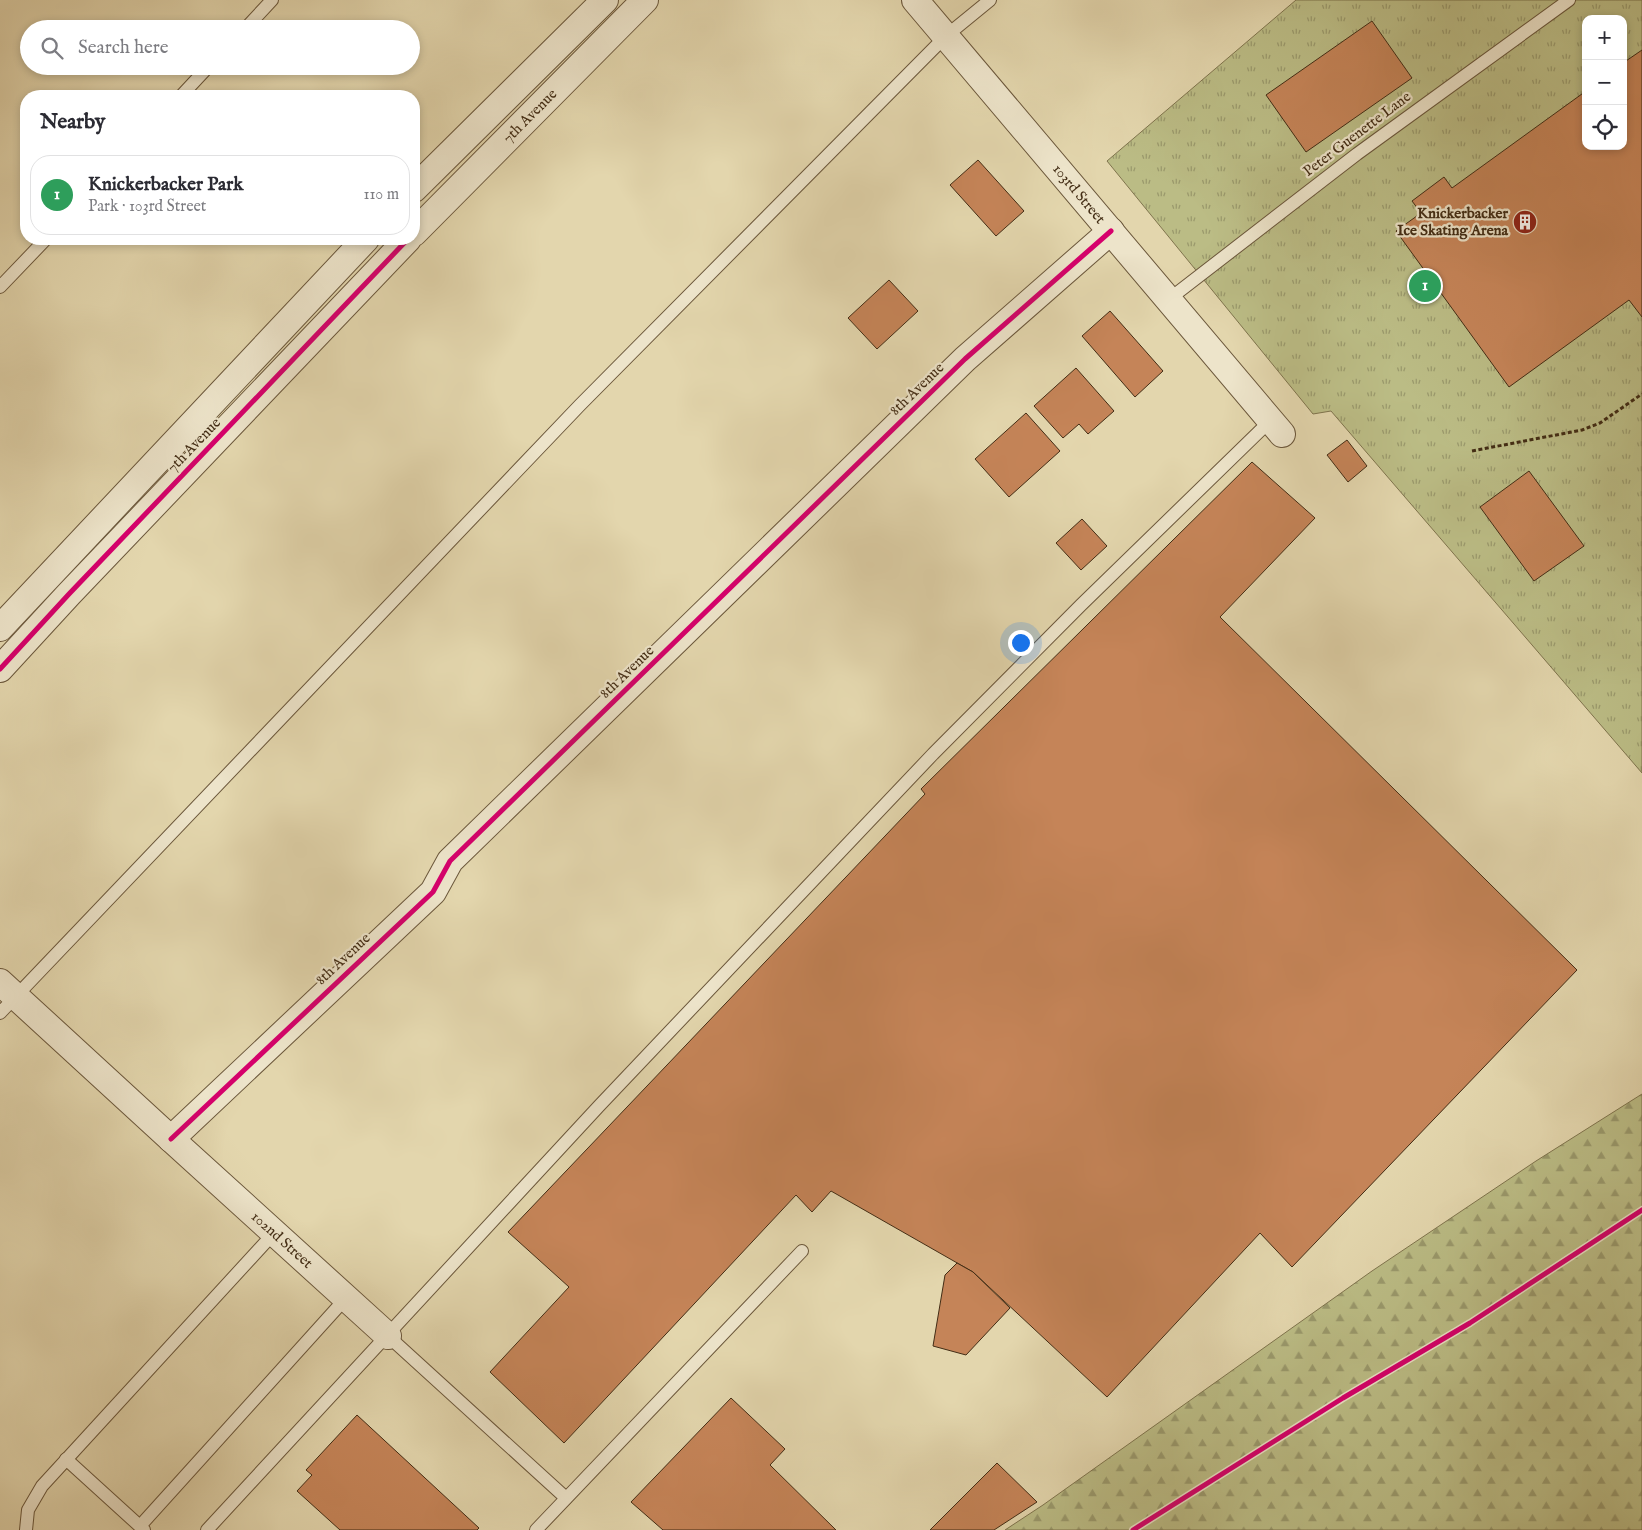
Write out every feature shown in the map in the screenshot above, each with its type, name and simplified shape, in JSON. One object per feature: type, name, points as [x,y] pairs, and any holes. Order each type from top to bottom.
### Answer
[{"type":"street","name":"7th Avenue","points":[[420,183],[605,0]]},
{"type":"street","name":"7th Avenue","points":[[420,227],[646,0]]},
{"type":"street","name":"103rd Street","points":[[915,0],[1276,428]]},
{"type":"street","name":"8th Avenue","points":[[171,1139],[432,892],[450,862],[958,366],[1111,232]]},
{"type":"street","name":"7th Avenue","points":[[0,669],[82,560],[361,245]]},
{"type":"street","name":"7th Avenue","points":[[0,628],[82,560],[402,245]]},
{"type":"street","name":"102nd Street","points":[[5,997],[171,1139],[388,1336]]},
{"type":"lane","points":[[253,20],[272,0]]},
{"type":"lane","points":[[5,997],[580,405],[946,36],[990,0]]},
{"type":"lane","name":"Peter Guenette Lane","points":[[1168,300],[1357,154],[1569,0]]},
{"type":"lane","points":[[187,90],[201,75]]},
{"type":"lane","points":[[420,192],[438,208]]},
{"type":"lane","points":[[0,287],[40,245]]},
{"type":"lane","points":[[207,1530],[606,1099],[926,761],[1081,605],[1276,428]]},
{"type":"lane","points":[[26,1530],[28,1510],[42,1486],[274,1233]]},
{"type":"lane","points":[[536,1530],[802,1251]]},
{"type":"lane","points":[[66,1459],[142,1528],[346,1298]]},
{"type":"lane","name":"102nd Street","points":[[388,1336],[566,1498]]},
{"type":"path","points":[[1472,451],[1582,430],[1600,423],[1642,394]]},
{"type":"green space","points":[[1296,0],[1642,0],[1642,773],[1331,411],[1313,414],[1107,161]]},
{"type":"green space","points":[[1642,1094],[1642,1530],[1005,1530],[1372,1271],[1536,1161]]},
{"type":"building","points":[[1372,21],[1412,78],[1306,152],[1266,95]]},
{"type":"building","name":"Knickerbacker Ice Skating Arena","points":[[1642,50],[1642,317],[1629,300],[1509,387],[1396,231],[1421,213],[1412,201],[1444,177],[1452,188],[1582,94],[1582,150],[1627,150],[1627,60]]},
{"type":"building","points":[[978,160],[1024,211],[996,236],[950,185]]},
{"type":"building","points":[[889,280],[918,311],[877,349],[848,318]]},
{"type":"building","points":[[1110,311],[1163,371],[1135,397],[1082,336]]},
{"type":"building","points":[[1076,368],[1114,411],[1088,434],[1079,424],[1063,438],[1034,406]]},
{"type":"building","points":[[1026,413],[1060,451],[1009,497],[975,459]]},
{"type":"building","points":[[1347,440],[1367,466],[1348,482],[1327,455]]},
{"type":"building","points":[[1252,462],[1315,518],[1220,617],[1577,970],[1292,1267],[1260,1233],[1107,1397],[973,1272],[831,1191],[812,1212],[796,1195],[564,1443],[490,1372],[569,1287],[508,1232],[925,794],[921,789]]},
{"type":"building","points":[[1529,471],[1584,546],[1534,581],[1480,507]]},
{"type":"building","points":[[1082,519],[1107,546],[1081,570],[1056,543]]},
{"type":"building","points":[[957,1263],[973,1272],[1010,1308],[966,1355],[933,1346],[945,1275]]},
{"type":"building","points":[[731,1398],[785,1449],[770,1465],[836,1530],[663,1530],[631,1502]]},
{"type":"building","points":[[357,1415],[479,1528],[477,1530],[340,1530],[297,1491],[312,1475],[306,1470]]},
{"type":"building","points":[[997,1463],[1037,1502],[994,1530],[930,1530]]},
{"type":"cycle path","points":[[171,1139],[433,892],[450,861],[965,359],[1111,231]]},
{"type":"cycle path","points":[[0,669],[69,594],[402,245]]},
{"type":"cycle path","points":[[1133,1530],[1343,1398],[1470,1323],[1642,1210]]},
{"type":"place","name":"Knickerbacker Ice Skating Arena","points":[[1525,222]]},
{"type":"place","name":"Knickerbacker Park","points":[[1425,286]]}]
